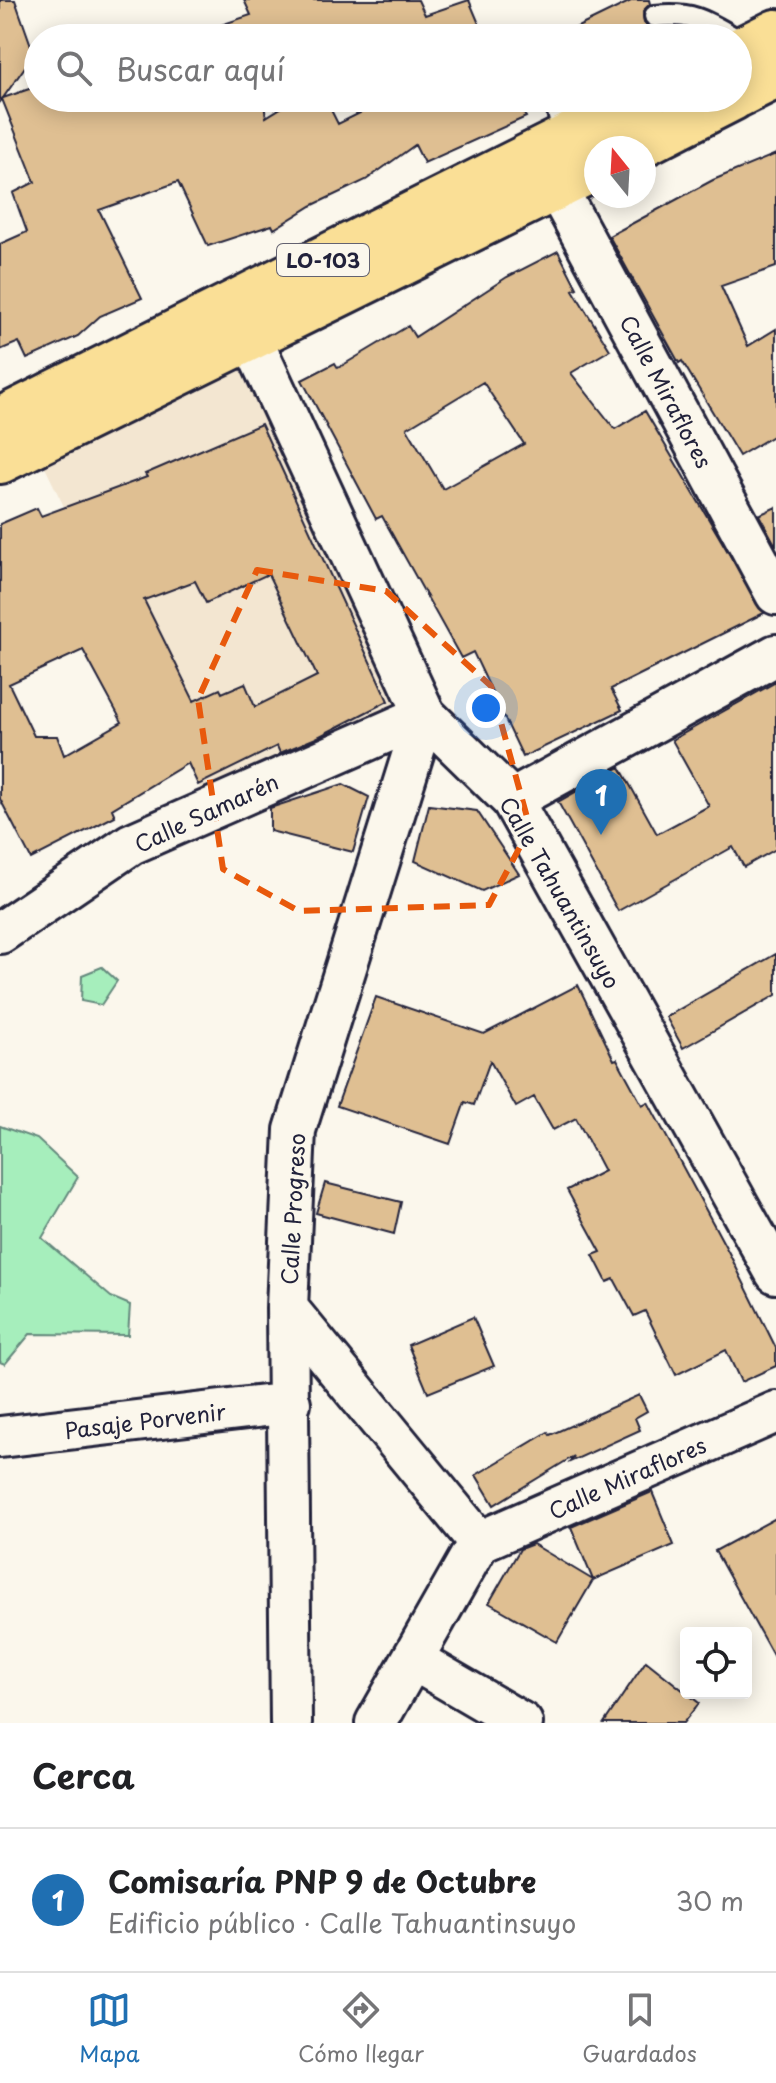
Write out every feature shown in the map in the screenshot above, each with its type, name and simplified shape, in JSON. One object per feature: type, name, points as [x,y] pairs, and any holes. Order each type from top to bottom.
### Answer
[{"type":"main road","name":"LO-103","points":[[0,461],[554,144],[617,112]]},
{"type":"main road","points":[[656,137],[706,112]]},
{"type":"main road","name":"LO-103","points":[[554,144],[584,161]]},
{"type":"main road","name":"LO-103","points":[[0,420],[243,321]]},
{"type":"street","name":"Calle Miraflores","points":[[554,144],[776,594]]},
{"type":"street","name":"Calle Tahuantinsuyo","points":[[243,321],[425,715],[512,800],[776,1273]]},
{"type":"street","points":[[512,800],[776,655]]},
{"type":"street","name":"Calle Samarén","points":[[0,933],[131,844],[166,826],[425,715]]},
{"type":"street","name":"Calle Progreso","points":[[291,1723],[287,1308],[295,1130],[425,715]]},
{"type":"street","points":[[287,1308],[479,1542],[376,1723]]},
{"type":"street","name":"Pasaje Porvenir","points":[[0,1437],[290,1403]]},
{"type":"street","name":"Calle Miraflores","points":[[479,1542],[776,1412]]},
{"type":"street","points":[[414,1660],[522,1723]]},
{"type":"lane","points":[[655,16],[682,13],[712,24]]},
{"type":"highlighted area","points":[[257,570],[386,591],[491,686],[530,828],[489,905],[299,911],[223,869],[198,699]]},
{"type":"shaded area","points":[[241,365],[401,707],[203,794],[41,459]]},
{"type":"green space","points":[[102,967],[117,981],[101,1005],[81,1001],[82,975]]},
{"type":"green space","points":[[0,1126],[37,1139],[78,1177],[42,1238],[111,1297],[130,1305],[128,1335],[30,1334],[5,1364],[0,1362]]},
{"type":"building","points":[[0,0],[15,0],[24,26],[24,68],[3,98],[24,91],[24,112],[265,112],[266,117],[274,112],[332,112],[338,124],[362,112],[523,112],[526,117],[424,163],[415,145],[366,180],[311,206],[274,229],[272,225],[208,246],[178,182],[99,210],[142,298],[100,316],[78,336],[27,359],[19,342],[0,350],[0,244],[27,232],[13,193],[35,182],[2,99],[0,102]]},
{"type":"building","points":[[244,0],[418,0],[425,15],[469,0],[479,24],[224,24],[251,15]]},
{"type":"building","points":[[633,0],[649,0],[650,4],[643,11],[645,24],[584,24]]},
{"type":"building","points":[[776,154],[776,267],[721,286],[748,346],[776,329],[776,434],[739,456],[682,361],[679,363],[609,236],[713,180]]},
{"type":"building","points":[[558,251],[577,288],[573,290],[610,350],[571,373],[615,429],[645,411],[764,613],[611,689],[622,710],[523,757],[473,652],[461,658],[382,516],[376,519],[302,380],[335,363],[338,368],[408,326],[415,337],[507,277]],"holes":[[[483,382],[524,444],[443,489],[407,428]]]},
{"type":"building","points":[[261,424],[388,701],[316,738],[280,753],[277,746],[198,785],[188,763],[112,809],[115,816],[31,859],[0,799],[0,524],[37,508],[41,516],[147,477],[145,474]],"holes":[[[268,574],[317,676],[255,707],[245,683],[222,693],[220,689],[194,701],[144,600],[195,581],[206,603]],[[83,650],[122,722],[64,755],[57,736],[34,736],[9,684]]]},
{"type":"building","points":[[776,507],[776,546],[759,515]]},
{"type":"building","points":[[776,682],[776,849],[744,867],[733,847],[618,911],[558,802],[620,767],[657,834],[709,806],[672,740]]},
{"type":"building","points":[[343,784],[369,797],[353,852],[270,831],[270,808]]},
{"type":"building","points":[[429,805],[477,811],[519,874],[482,891],[415,861]]},
{"type":"building","points":[[776,954],[776,995],[683,1048],[666,1017]]},
{"type":"building","points":[[578,985],[614,1060],[617,1059],[642,1105],[648,1102],[729,1253],[776,1348],[776,1366],[741,1382],[726,1350],[676,1375],[645,1311],[634,1316],[614,1279],[607,1282],[593,1255],[601,1252],[567,1190],[604,1171],[576,1118],[553,1130],[534,1097],[516,1107],[490,1061],[474,1105],[465,1102],[450,1144],[337,1106],[376,997],[484,1034]]},
{"type":"building","points":[[325,1183],[401,1202],[394,1234],[316,1213]]},
{"type":"building","points":[[473,1317],[494,1366],[428,1393],[408,1345]]},
{"type":"building","points":[[639,1395],[647,1411],[635,1418],[640,1430],[570,1462],[574,1456],[494,1505],[476,1475],[548,1432],[550,1435]]},
{"type":"building","points":[[652,1492],[674,1545],[593,1580],[571,1527]]},
{"type":"building","points":[[776,1518],[776,1661],[715,1551]]},
{"type":"building","points":[[533,1544],[593,1580],[557,1642],[489,1603],[520,1549]]},
{"type":"building","points":[[646,1661],[680,1688],[680,1699],[694,1699],[699,1703],[683,1723],[604,1723]]},
{"type":"place","name":"Comisaría PNP 9 de Octubre","points":[[601,835]]}]
